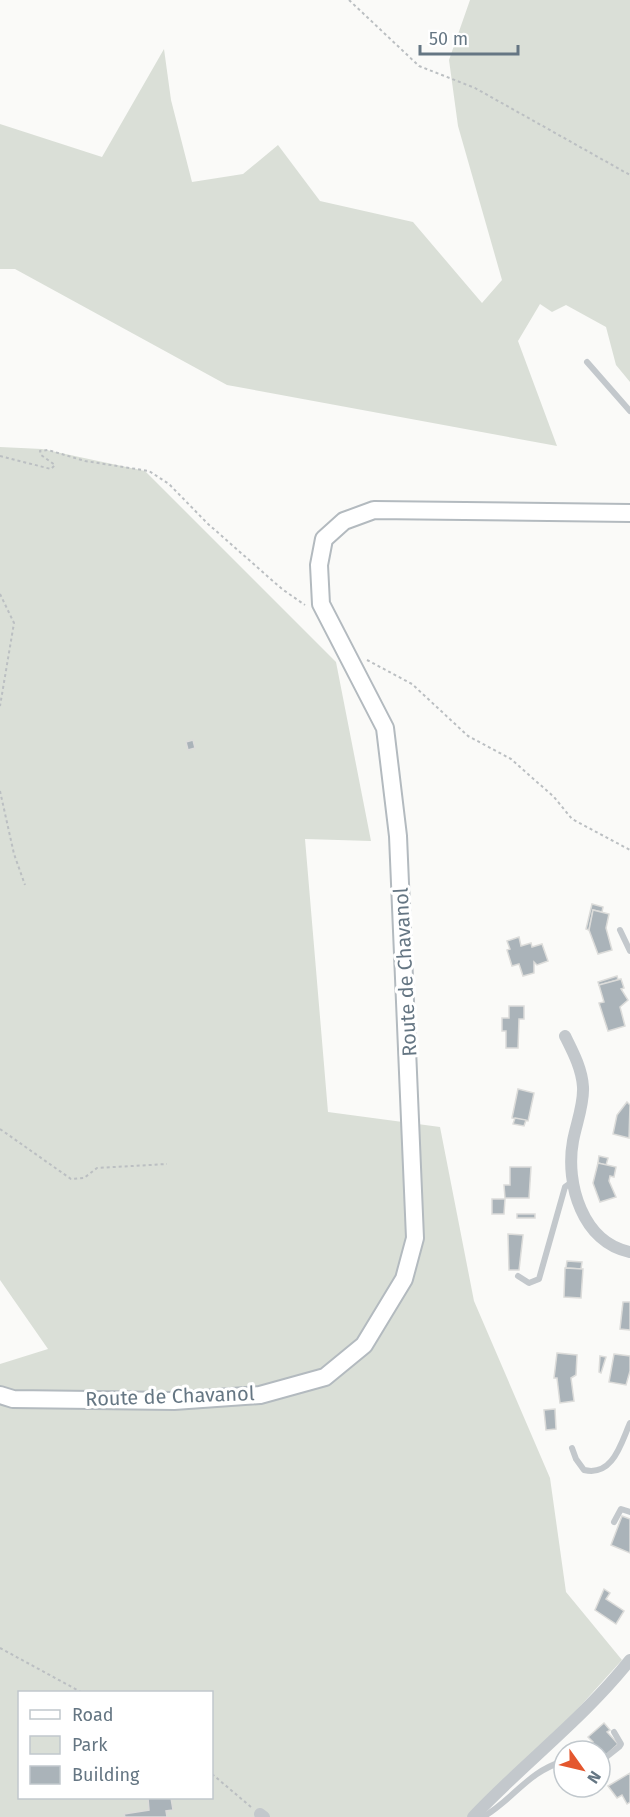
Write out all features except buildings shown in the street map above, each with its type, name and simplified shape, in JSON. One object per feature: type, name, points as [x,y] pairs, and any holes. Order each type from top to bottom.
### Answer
[{"type":"street","name":"Route de Chavanol","points":[[0,1395],[12,1399],[174,1401],[260,1395],[325,1377],[364,1345],[404,1279],[415,1238],[398,836],[385,728],[342,649],[321,604],[320,564],[324,539],[344,521],[374,510],[630,513]]},
{"type":"street","points":[[564,1036],[578,1065],[583,1088],[573,1142],[573,1181],[579,1204],[595,1232],[611,1247],[630,1252]]},
{"type":"street","points":[[472,1817],[520,1768],[586,1708],[630,1660]]},
{"type":"lane","points":[[587,362],[630,411]]},
{"type":"lane","points":[[620,930],[630,951]]},
{"type":"lane","points":[[518,1276],[529,1283],[540,1279],[565,1187],[573,1181]]},
{"type":"lane","points":[[572,1448],[585,1470],[601,1470],[609,1465],[630,1423]]},
{"type":"lane","points":[[614,1522],[621,1509],[630,1512]]},
{"type":"lane","points":[[612,1753],[619,1747],[620,1741],[614,1732]]},
{"type":"lane","points":[[483,1817],[501,1806],[531,1776],[552,1766]]},
{"type":"path","points":[[349,0],[419,66],[475,88],[630,174]]},
{"type":"path","points":[[0,456],[51,469],[55,465],[53,462],[40,455],[40,451],[48,450],[85,461],[149,471],[169,484],[207,523],[282,589],[308,607]]},
{"type":"path","points":[[0,594],[14,623],[0,706]]},
{"type":"path","points":[[342,649],[412,684],[468,736],[511,759],[554,797],[572,819],[630,850]]},
{"type":"path","points":[[0,791],[14,854],[25,885]]},
{"type":"path","points":[[0,1129],[71,1179],[84,1178],[97,1168],[167,1164]]},
{"type":"path","points":[[0,1648],[79,1691]]},
{"type":"path","points":[[213,1775],[262,1816]]},
{"type":"green space","points":[[470,0],[630,0],[630,382],[616,365],[606,327],[566,305],[552,312],[540,304],[518,341],[557,446],[227,385],[15,269],[0,269],[0,124],[102,157],[164,49],[171,100],[192,182],[243,174],[278,145],[320,201],[413,222],[482,303],[502,280],[458,126],[449,60]]},
{"type":"green space","points":[[0,447],[42,449],[145,471],[336,662],[371,841],[305,839],[328,1112],[440,1127],[474,1301],[550,1478],[566,1592],[622,1660],[480,1817],[0,1817],[0,1364],[48,1349],[0,1280]]}]
